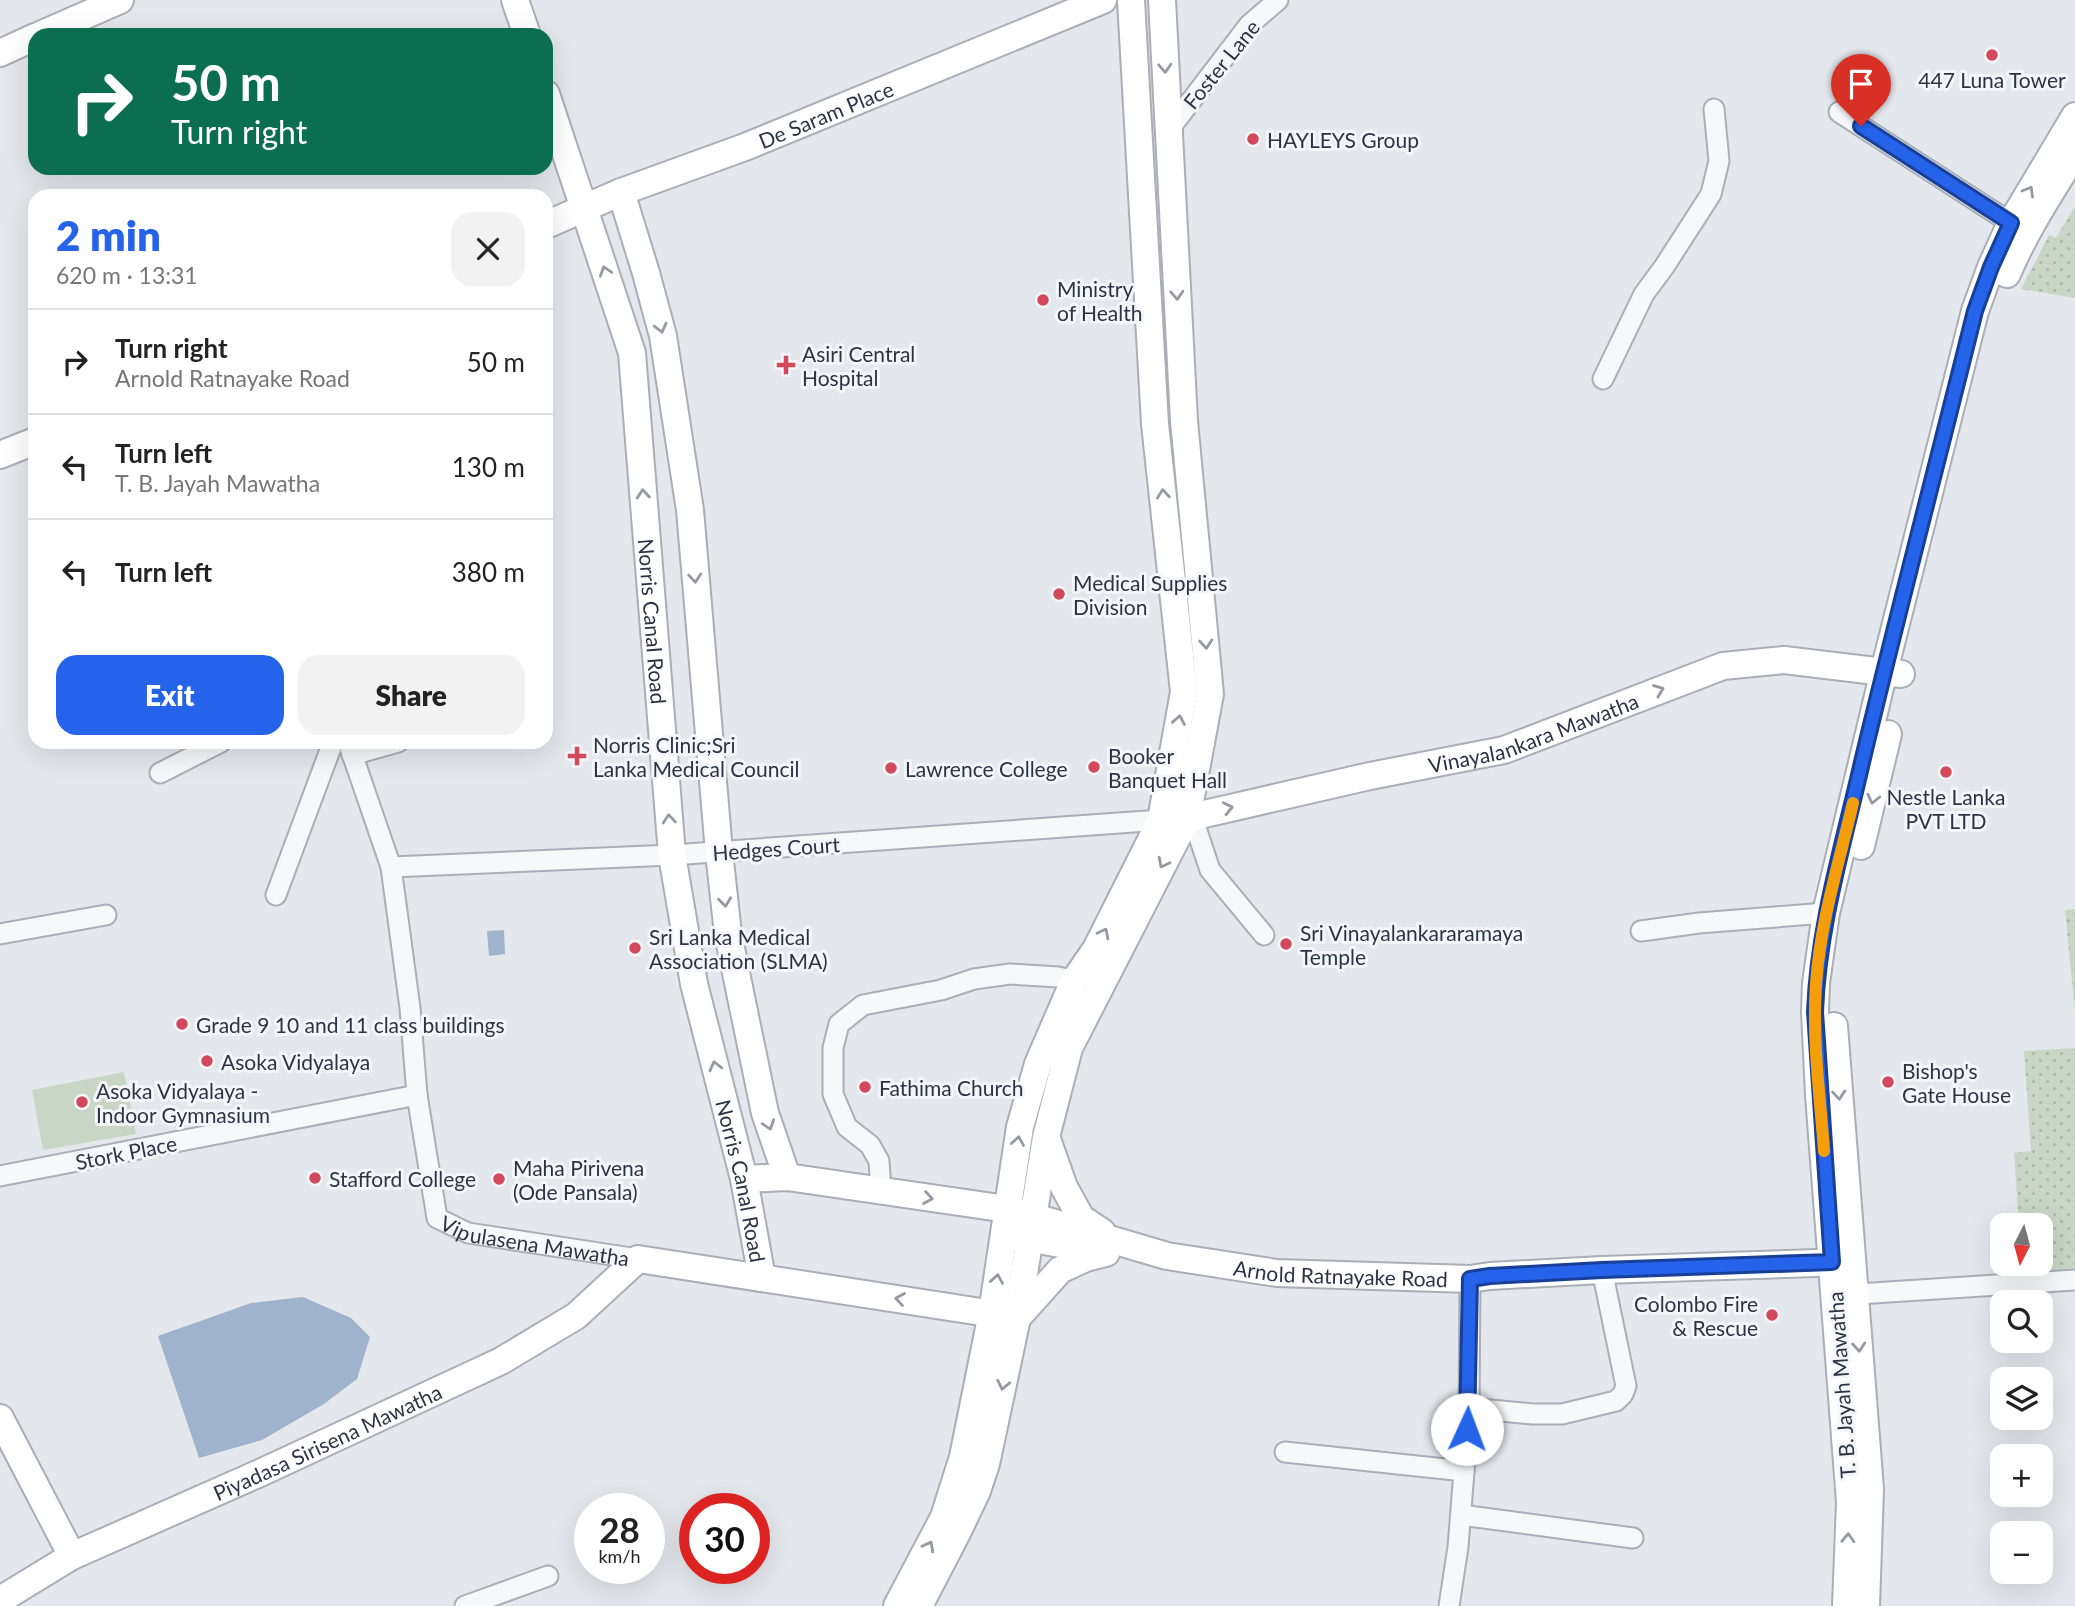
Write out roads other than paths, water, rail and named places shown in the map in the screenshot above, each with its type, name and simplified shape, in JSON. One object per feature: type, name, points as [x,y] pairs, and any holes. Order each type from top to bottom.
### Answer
[{"type":"main road","points":[[56,28],[120,0]]},
{"type":"main road","points":[[515,0],[525,28]]},
{"type":"main road","name":"De Saram Place","points":[[553,222],[621,192],[745,146],[1102,0]]},
{"type":"main road","points":[[919,1606],[977,1491],[986,1464],[1018,1224],[1020,1127],[1038,1064],[1074,981],[1096,949],[1161,820],[1184,692],[1155,424],[1131,0]]},
{"type":"main road","points":[[1018,1224],[1046,1137],[1069,1048],[1190,817],[1210,694],[1184,421],[1162,0]]},
{"type":"main road","points":[[0,53],[28,40]]},
{"type":"main road","name":"Norris Canal Road","points":[[553,115],[632,353],[672,855],[694,984],[744,1179],[762,1278]]},
{"type":"main road","name":"T. B. Jayah Mawatha","points":[[1846,1606],[1850,1502],[1833,982],[1893,673],[1975,311],[2011,223],[2075,116]]},
{"type":"main road","name":"T. B. Jayah Mawatha","points":[[1842,1262],[1815,1012],[1816,983],[1826,913],[1993,313],[2015,255],[2075,153]]},
{"type":"main road","name":"Norris Canal Road","points":[[621,192],[663,336],[690,510],[728,934],[765,1113],[788,1177]]},
{"type":"main road","points":[[0,455],[28,444]]},
{"type":"main road","name":"Vinayalankara Mawatha","points":[[1161,820],[1190,817],[1370,776],[1504,750],[1723,666],[1784,660],[1893,673]]},
{"type":"main road","points":[[897,1606],[944,1517],[1004,1315],[1060,1270],[1112,1246],[1081,1218],[1064,1186],[1046,1137]]},
{"type":"main road","name":"Arnold Ratnayake Road","points":[[744,1179],[788,1177],[881,1191],[1112,1246],[1278,1273],[1470,1279],[1602,1270],[1842,1262]]},
{"type":"main road","name":"Vipulasena Mawatha","points":[[638,1259],[1004,1315]]},
{"type":"main road","name":"Piyadasa Sirisena Mawatha","points":[[0,1601],[72,1556],[501,1362],[576,1316],[638,1259]]},
{"type":"main road","name":"T. B. Jayah Mawatha","points":[[1844,1295],[1870,1489],[1866,1606]]},
{"type":"main road","points":[[0,1418],[72,1556]]},
{"type":"street","name":"Foster Lane","points":[[1168,131],[1249,25],[1278,0]]},
{"type":"street","points":[[1604,379],[1644,294],[1711,194],[1719,161],[1714,109]]},
{"type":"street","points":[[1839,112],[2011,223]]},
{"type":"street","points":[[160,773],[207,749]]},
{"type":"street","points":[[276,895],[331,749]]},
{"type":"street","name":"Vipulasena Mawatha","points":[[350,749],[391,867],[410,1008],[417,1096],[437,1219],[468,1233],[638,1259]]},
{"type":"street","points":[[1190,817],[1209,870],[1264,935]]},
{"type":"street","name":"Hedges Court","points":[[391,867],[672,855],[1161,820]]},
{"type":"street","points":[[1642,931],[1736,919],[1826,913]]},
{"type":"street","points":[[0,934],[106,915]]},
{"type":"street","points":[[881,1191],[880,1161],[870,1146],[846,1128],[833,1094],[833,1048],[839,1024],[863,1005],[941,990],[974,979],[1010,974],[1058,977],[1074,981]]},
{"type":"street","name":"Stork Place","points":[[0,1176],[417,1096]]},
{"type":"street","points":[[1469,1408],[1562,1414],[1616,1401],[1623,1394],[1626,1385],[1602,1270]]},
{"type":"street","points":[[1450,1606],[1461,1515],[1469,1408],[1470,1279]]},
{"type":"street","points":[[1844,1295],[2075,1280]]},
{"type":"street","points":[[1285,1452],[1464,1471]]},
{"type":"street","points":[[1461,1515],[1633,1538]]},
{"type":"street","points":[[465,1606],[548,1576]]},
{"type":"water","points":[[504,930],[505,954],[489,956],[487,931]]},
{"type":"water","points":[[303,1297],[351,1318],[370,1337],[357,1379],[324,1404],[262,1440],[199,1458],[158,1336],[251,1303]]},
{"type":"place","name":"447 Luna Tower","points":[[1992,55]]},
{"type":"place","name":"HAYLEYS Group","points":[[1253,139]]},
{"type":"place","name":"Ministry of Health","points":[[1043,300]]},
{"type":"place","name":"Asiri Central Hospital","points":[[786,365]]},
{"type":"place","name":"Medical Supplies Division","points":[[1059,594]]},
{"type":"place","name":"Norris Clinic;Sri Lanka Medical Council","points":[[577,756]]},
{"type":"place","name":"Booker Banquet Hall","points":[[1094,767]]},
{"type":"place","name":"Lawrence College","points":[[891,768]]},
{"type":"place","name":"Nestle Lanka PVT LTD","points":[[1946,772]]},
{"type":"place","name":"Sri Vinayalankararamaya Temple","points":[[1286,944]]},
{"type":"place","name":"Sri Lanka Medical Association (SLMA)","points":[[635,948]]},
{"type":"place","name":"Grade 9 10 and 11 class buildings","points":[[182,1024]]},
{"type":"place","name":"Asoka Vidyalaya","points":[[207,1061]]},
{"type":"place","name":"Bishop's Gate House","points":[[1888,1082]]},
{"type":"place","name":"Fathima Church","points":[[865,1087]]},
{"type":"place","name":"Asoka Vidyalaya - Indoor Gymnasium","points":[[82,1102]]},
{"type":"place","name":"Stafford College","points":[[315,1178]]},
{"type":"place","name":"Maha Pirivena (Ode Pansala)","points":[[499,1179]]},
{"type":"place","name":"Colombo Fire & Rescue","points":[[1772,1315]]}]
